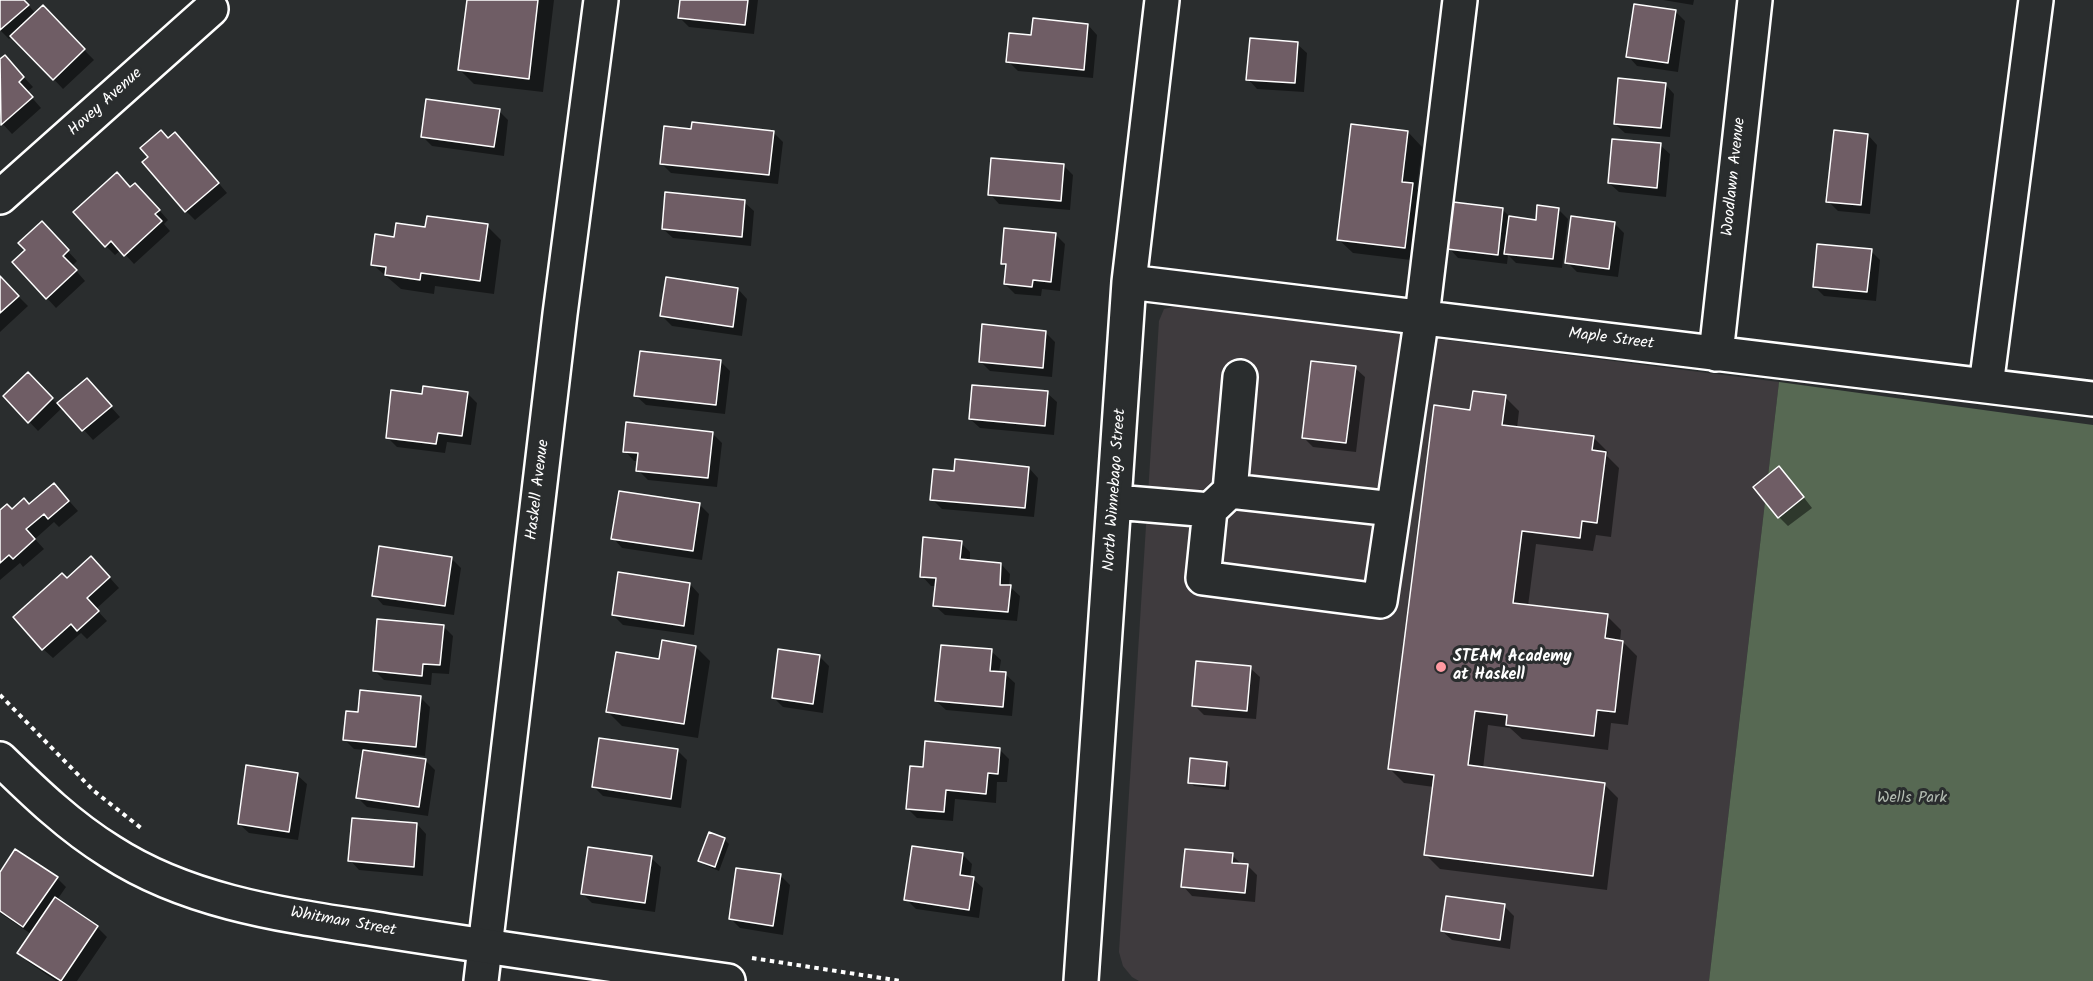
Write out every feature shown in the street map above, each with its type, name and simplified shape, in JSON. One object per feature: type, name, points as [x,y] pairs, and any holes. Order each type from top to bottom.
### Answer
[{"type":"street","name":"Haskell Avenue","points":[[481,981],[559,325],[601,0]]},
{"type":"street","name":"North Winnebago Street","points":[[1081,981],[1129,282],[1162,0]]},
{"type":"street","points":[[1240,377],[1220,501],[1203,578],[1380,601],[1422,316],[1460,0]]},
{"type":"street","name":"Woodlawn Avenue","points":[[1716,354],[1755,0]]},
{"type":"street","points":[[1986,386],[2036,0]]},
{"type":"street","name":"Hovey Avenue","points":[[0,197],[211,9]]},
{"type":"street","name":"Maple Street","points":[[1129,282],[2093,399]]},
{"type":"street","points":[[1115,502],[1220,501],[1393,509]]},
{"type":"street","name":"Whitman Street","points":[[0,759],[57,814],[112,853],[164,879],[214,899],[296,916],[485,947],[738,969]]},
{"type":"path","points":[[0,695],[94,791],[146,831]]},
{"type":"path","points":[[738,969],[901,981]]},
{"type":"shaded area","name":"STEAM Academy at Haskell","points":[[1177,306],[1779,382],[1709,981],[1139,981],[1132,977],[1123,966],[1119,952],[1159,321],[1164,309]]},
{"type":"green space","name":"Wells Park","points":[[1779,382],[2093,425],[2093,981],[1709,981]]},
{"type":"building","points":[[0,0],[24,0],[29,5],[0,30]]},
{"type":"building","points":[[467,0],[538,0],[529,79],[458,70]]},
{"type":"building","points":[[680,0],[748,0],[745,25],[678,18]]},
{"type":"building","points":[[1634,4],[1676,10],[1668,63],[1626,57]]},
{"type":"building","points":[[43,5],[85,49],[53,80],[10,36]]},
{"type":"building","points":[[1033,18],[1088,24],[1084,70],[1006,62],[1009,33],[1031,35]]},
{"type":"building","points":[[1250,38],[1298,42],[1295,83],[1246,80]]},
{"type":"building","points":[[5,55],[24,77],[19,82],[33,97],[1,125],[0,59]]},
{"type":"building","points":[[1618,78],[1666,83],[1661,128],[1614,124]]},
{"type":"building","points":[[426,99],[500,109],[494,147],[421,137]]},
{"type":"building","points":[[692,122],[774,131],[769,175],[660,164],[664,126],[691,129]]},
{"type":"building","points":[[1351,124],[1408,131],[1402,182],[1413,183],[1405,248],[1337,240]]},
{"type":"building","points":[[161,130],[168,138],[175,132],[219,183],[185,212],[142,162],[148,157],[140,148]]},
{"type":"building","points":[[1834,130],[1868,134],[1861,205],[1826,202]]},
{"type":"building","points":[[1612,139],[1661,143],[1657,188],[1608,183]]},
{"type":"building","points":[[991,158],[1064,164],[1061,201],[988,195]]},
{"type":"building","points":[[117,172],[130,187],[135,183],[160,210],[155,214],[162,221],[124,256],[111,241],[105,247],[73,212]]},
{"type":"building","points":[[665,192],[745,200],[742,237],[662,229]]},
{"type":"building","points":[[1453,202],[1503,208],[1498,255],[1447,249]]},
{"type":"building","points":[[1537,205],[1559,208],[1553,259],[1504,254],[1509,216],[1536,220]]},
{"type":"building","points":[[427,216],[488,224],[480,281],[421,273],[420,280],[385,275],[386,267],[371,265],[375,234],[394,237],[396,223],[425,227]]},
{"type":"building","points":[[1571,216],[1615,222],[1609,269],[1565,263]]},
{"type":"building","points":[[42,221],[69,250],[63,256],[77,270],[46,299],[12,262],[25,250],[18,243]]},
{"type":"building","points":[[1004,228],[1056,233],[1051,282],[1033,280],[1032,287],[1004,284],[1006,264],[1001,264]]},
{"type":"building","points":[[1817,244],[1872,249],[1867,292],[1813,287]]},
{"type":"building","points":[[0,276],[19,296],[0,313]]},
{"type":"building","points":[[666,277],[738,288],[733,327],[660,316]]},
{"type":"building","points":[[982,324],[1046,331],[1043,368],[979,362]]},
{"type":"building","points":[[640,351],[721,360],[716,405],[634,396]]},
{"type":"building","points":[[1311,361],[1356,366],[1346,443],[1302,438]]},
{"type":"building","points":[[28,372],[53,398],[28,423],[3,396]]},
{"type":"building","points":[[87,378],[112,406],[82,431],[57,403]]},
{"type":"building","points":[[972,385],[1048,391],[1045,426],[969,419]]},
{"type":"building","points":[[423,386],[468,392],[462,436],[438,433],[436,444],[386,438],[391,390],[422,394]]},
{"type":"building","points":[[1473,391],[1506,395],[1502,425],[1594,436],[1592,450],[1606,452],[1597,523],[1582,521],[1580,538],[1522,531],[1513,603],[1608,614],[1605,638],[1623,641],[1615,712],[1597,710],[1594,736],[1506,725],[1507,715],[1475,711],[1468,765],[1605,783],[1593,876],[1424,855],[1434,775],[1388,769],[1434,405],[1470,410]]},
{"type":"building","points":[[626,422],[713,432],[708,478],[636,471],[638,453],[623,452]]},
{"type":"building","points":[[955,459],[1029,467],[1025,508],[930,500],[933,469],[954,471]]},
{"type":"building","points":[[1779,466],[1804,497],[1778,518],[1753,487]]},
{"type":"building","points":[[54,483],[69,501],[48,519],[44,514],[26,529],[35,539],[13,559],[9,555],[0,563],[0,510],[7,504],[12,509],[24,498],[29,504]]},
{"type":"building","points":[[619,491],[700,503],[693,551],[611,539]]},
{"type":"building","points":[[923,537],[962,541],[960,559],[1001,563],[1000,585],[1011,585],[1008,612],[933,606],[936,578],[920,577]]},
{"type":"building","points":[[379,546],[452,557],[445,606],[372,596]]},
{"type":"building","points":[[91,556],[110,577],[87,598],[99,611],[77,631],[71,624],[42,650],[13,617],[62,573],[67,578]]},
{"type":"building","points":[[618,572],[690,583],[684,626],[612,615]]},
{"type":"building","points":[[377,619],[444,625],[440,665],[423,664],[422,676],[373,671]]},
{"type":"building","points":[[662,640],[696,646],[684,724],[606,712],[616,652],[659,659]]},
{"type":"building","points":[[941,645],[992,649],[990,671],[1006,672],[1003,707],[935,701]]},
{"type":"building","points":[[778,649],[820,655],[813,704],[772,698]]},
{"type":"building","points":[[1196,661],[1251,666],[1247,711],[1192,706]]},
{"type":"building","points":[[360,690],[421,696],[416,747],[343,740],[346,711],[358,712]]},
{"type":"building","points":[[599,738],[678,749],[671,799],[592,787]]},
{"type":"building","points":[[925,741],[1000,748],[998,774],[988,773],[986,794],[946,790],[944,812],[906,809],[910,766],[923,767]]},
{"type":"building","points":[[363,750],[426,759],[419,807],[356,798]]},
{"type":"building","points":[[1190,758],[1227,762],[1225,786],[1188,783]]},
{"type":"building","points":[[246,765],[298,773],[289,832],[238,824]]},
{"type":"building","points":[[352,818],[417,823],[414,867],[348,861]]},
{"type":"building","points":[[709,832],[725,838],[715,867],[698,861]]},
{"type":"building","points":[[912,846],[963,853],[960,875],[974,877],[969,910],[904,900]]},
{"type":"building","points":[[588,847],[652,856],[645,903],[581,894]]},
{"type":"building","points":[[15,849],[58,877],[23,927],[0,911],[0,872]]},
{"type":"building","points":[[1185,849],[1233,853],[1232,863],[1248,864],[1245,893],[1181,887]]},
{"type":"building","points":[[736,868],[781,874],[773,926],[729,919]]},
{"type":"building","points":[[1446,896],[1505,904],[1500,940],[1441,931]]},
{"type":"building","points":[[55,897],[98,926],[61,981],[17,953]]},
{"type":"place","name":"STEAM Academy at Haskell","points":[[1441,667]]}]
